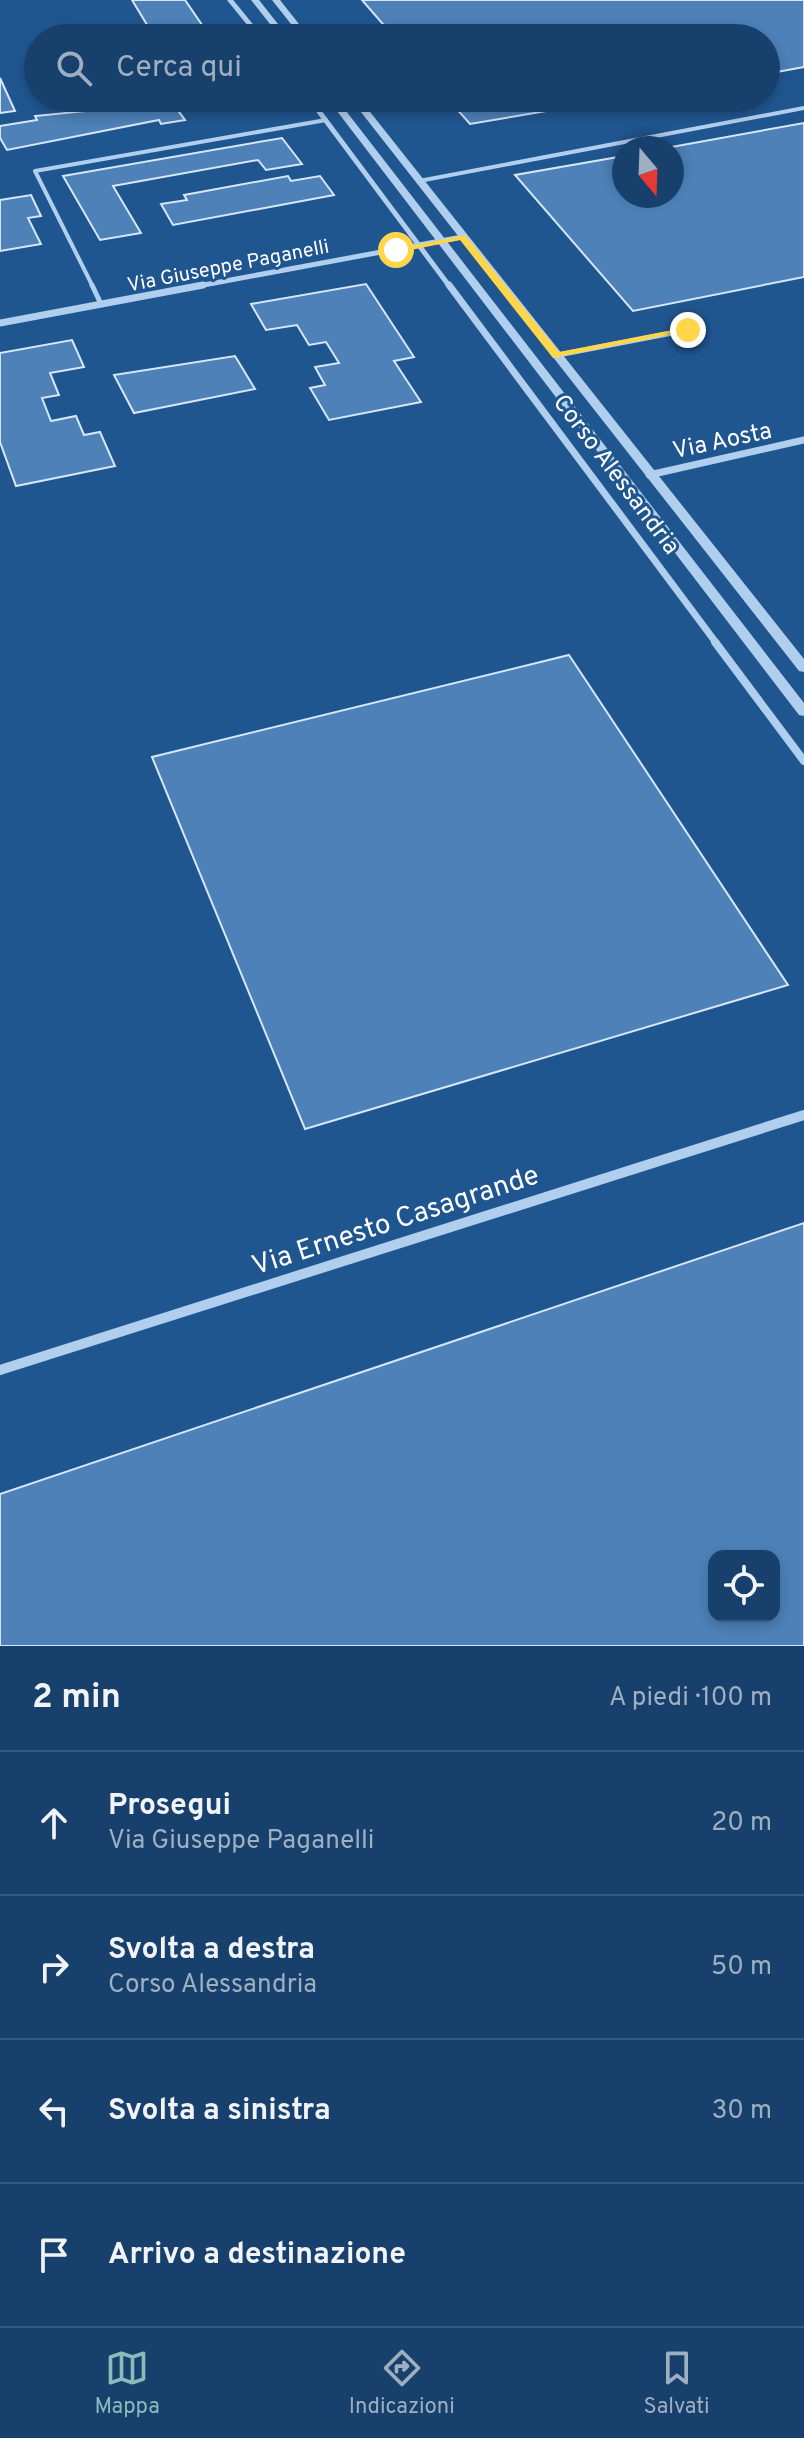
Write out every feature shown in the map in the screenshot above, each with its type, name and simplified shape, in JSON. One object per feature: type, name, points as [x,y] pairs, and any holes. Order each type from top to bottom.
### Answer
[{"type":"street","points":[[230,0],[250,24]]},
{"type":"street","points":[[255,0],[274,24]]},
{"type":"street","points":[[276,0],[295,24]]},
{"type":"street","name":"Corso Alessandria","points":[[320,112],[804,761]]},
{"type":"street","points":[[342,112],[804,712]]},
{"type":"street","name":"Corso Alessandria","points":[[365,112],[648,475],[804,668]]},
{"type":"street","name":"Via Giuseppe Paganelli","points":[[0,323],[462,237]]},
{"type":"street","name":"Via Aosta","points":[[648,475],[804,440]]},
{"type":"street","name":"Via Ernesto Casagrande","points":[[0,1370],[804,1115]]},
{"type":"lane","points":[[419,181],[804,108]]},
{"type":"lane","points":[[101,304],[35,171],[326,120]]},
{"type":"lane","points":[[556,356],[688,330]]},
{"type":"building","points":[[132,0],[185,0],[201,24],[147,24]]},
{"type":"building","points":[[362,0],[804,0],[804,67],[780,71],[780,24],[383,24]]},
{"type":"building","points":[[0,78],[15,111],[0,113]]},
{"type":"building","points":[[76,112],[179,112],[185,120],[161,124],[159,120],[7,150],[0,138],[0,126],[37,120],[35,116]]},
{"type":"building","points":[[459,112],[541,112],[470,124]]},
{"type":"building","points":[[804,123],[804,277],[633,311],[515,175],[612,158],[612,208],[684,208],[684,145]]},
{"type":"building","points":[[282,138],[302,164],[266,170],[258,160],[113,186],[141,233],[100,240],[63,176]]},
{"type":"building","points":[[288,176],[291,181],[320,176],[334,195],[173,225],[161,204],[187,200],[184,195]]},
{"type":"building","points":[[31,195],[41,216],[28,218],[41,244],[0,251],[0,200]]},
{"type":"building","points":[[366,284],[414,357],[394,361],[421,402],[329,420],[310,388],[325,385],[315,367],[339,363],[326,342],[309,345],[297,325],[266,330],[251,304]]},
{"type":"building","points":[[72,340],[84,367],[50,373],[59,395],[42,398],[51,421],[76,416],[84,435],[100,432],[115,466],[16,486],[0,442],[0,353]]},
{"type":"building","points":[[235,356],[255,389],[134,413],[114,375]]},
{"type":"building","points":[[569,655],[788,985],[305,1129],[152,757]]},
{"type":"building","points":[[804,1223],[804,1646],[0,1646],[0,1494]]},
{"type":"route","points":[[396,250],[462,237],[556,356],[688,330]]}]
